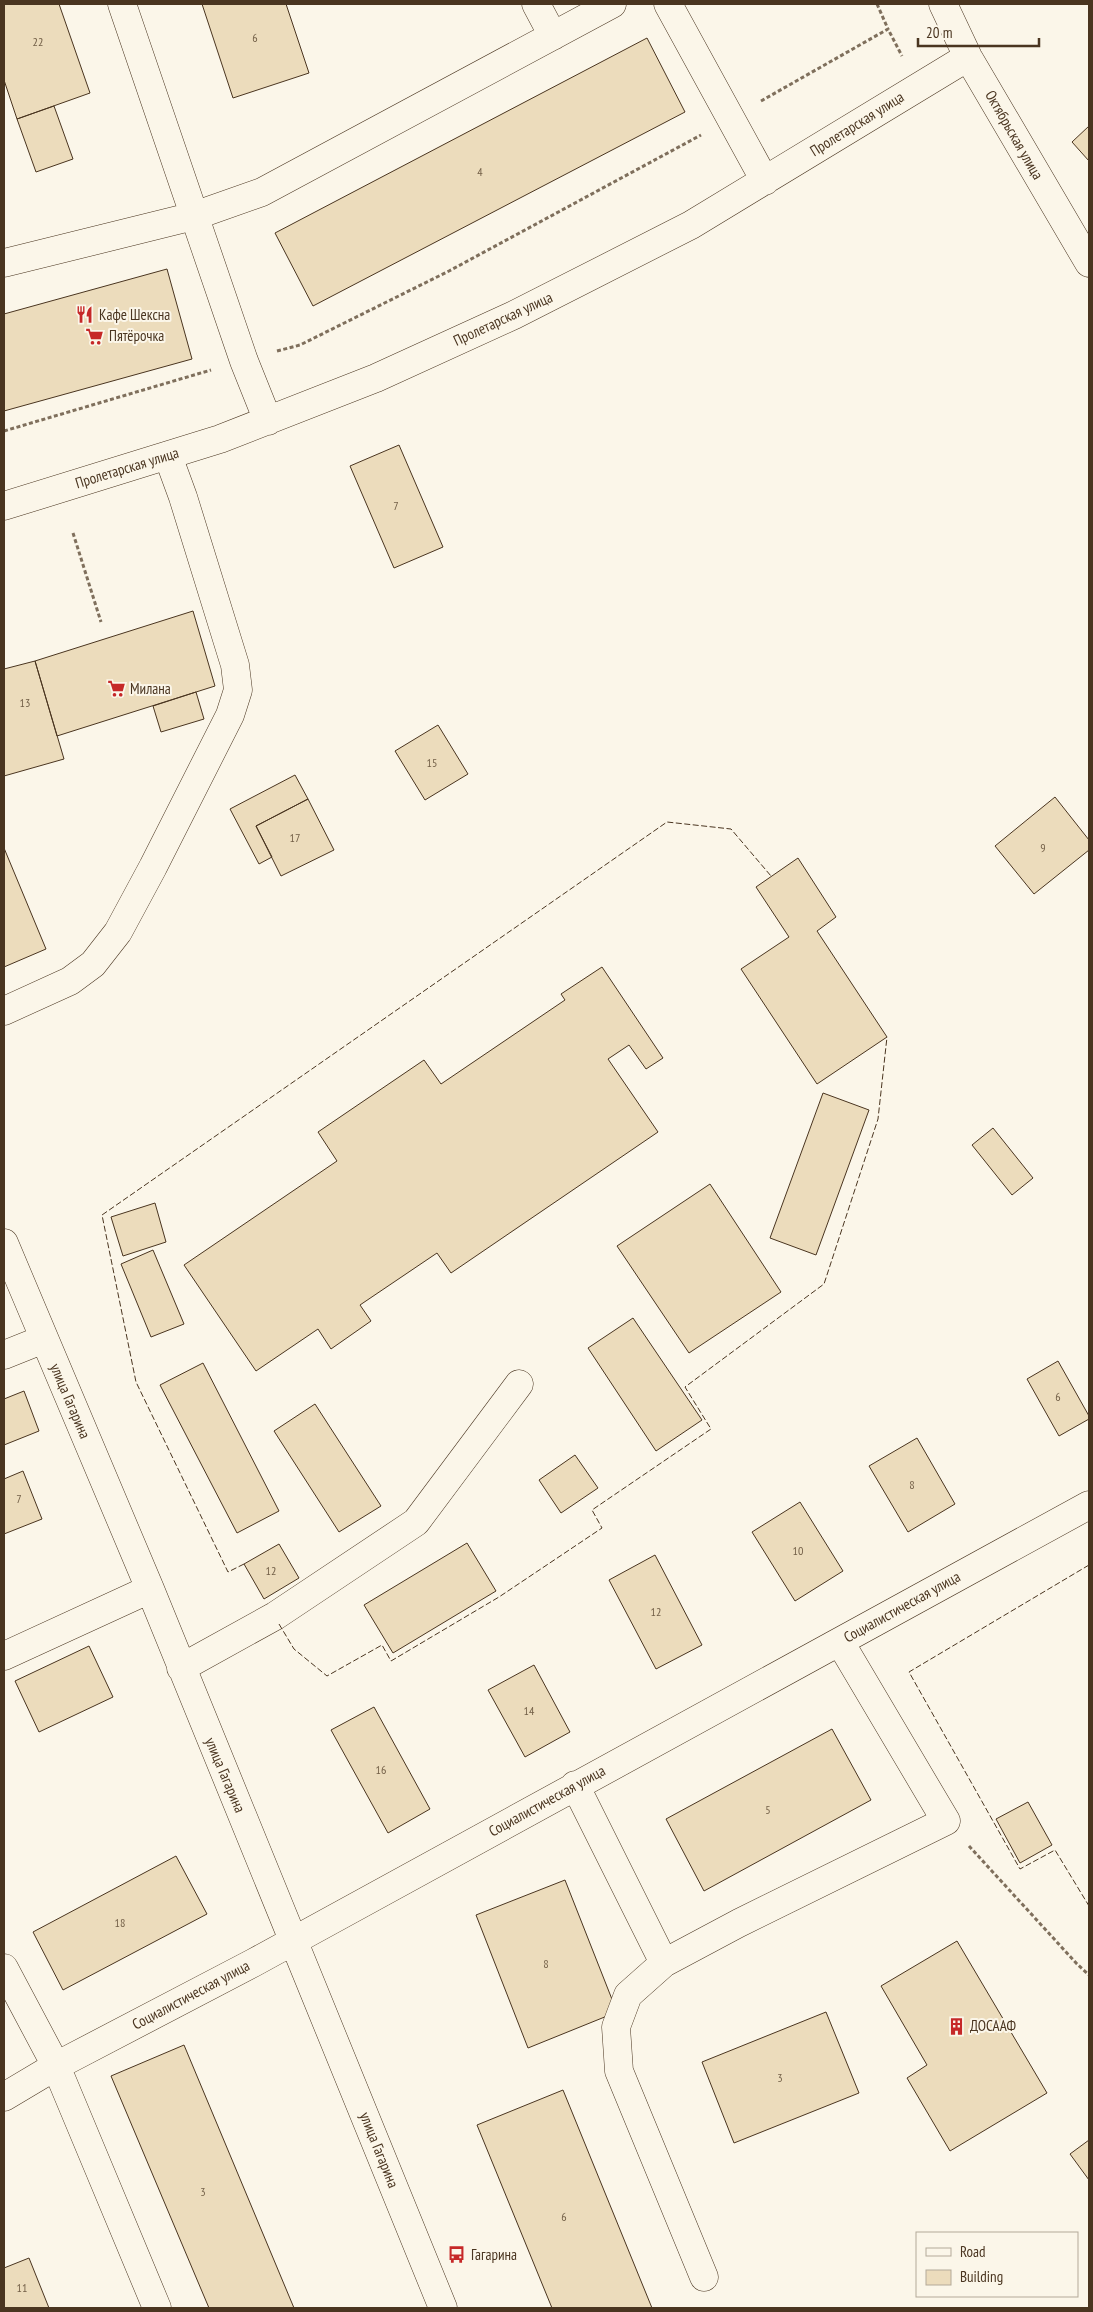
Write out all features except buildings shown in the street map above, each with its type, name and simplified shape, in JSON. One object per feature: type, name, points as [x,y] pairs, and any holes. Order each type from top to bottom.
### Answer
[{"type":"street","points":[[122,4],[244,361],[268,421]]},
{"type":"street","points":[[536,4],[552,36]]},
{"type":"street","points":[[4,263],[194,216],[262,192],[612,4]]},
{"type":"street","points":[[668,4],[765,181]]},
{"type":"street","name":"Октябрьская улица","points":[[943,4],[968,57],[1089,263]]},
{"type":"street","name":"Пролетарская улица","points":[[4,506],[168,456],[268,421],[376,378],[514,315],[692,225],[968,57]]},
{"type":"street","points":[[4,1011],[70,981],[93,964],[118,932],[230,715],[238,690],[235,665],[183,497],[168,456]]},
{"type":"street","name":"улица Гагарина","points":[[4,1243],[150,1589],[443,2308]]},
{"type":"street","points":[[4,1355],[44,1338]]},
{"type":"street","points":[[181,1668],[275,1616],[416,1522],[519,1384]]},
{"type":"street","name":"Социалистическая улица","points":[[4,2096],[56,2066],[294,1940],[1089,1505]]},
{"type":"street","points":[[4,1656],[150,1589]]},
{"type":"street","points":[[704,2277],[619,2071],[616,2027],[628,1995],[664,1963],[739,1923],[946,1821],[840,1642]]},
{"type":"street","points":[[575,1785],[664,1963]]},
{"type":"street","points":[[4,1968],[56,2066],[157,2308]]},
{"type":"path","points":[[877,4],[902,56]]},
{"type":"path","points":[[4,430],[300,345],[449,271],[731,118],[888,29]]},
{"type":"path","points":[[73,533],[101,622]]},
{"type":"path","points":[[946,1821],[1076,1964],[1089,1975]]},
{"type":"fence","points":[[244,1564],[228,1572],[136,1382],[102,1215],[667,822],[731,829],[771,876]]},
{"type":"fence","points":[[279,1624],[294,1649],[327,1676],[382,1645],[391,1661],[499,1597],[602,1528],[592,1510],[711,1429],[685,1387],[824,1284],[878,1119],[887,1037]]},
{"type":"fence","points":[[1089,1565],[909,1672],[1020,1869],[1055,1850],[1089,1906]]},
{"type":"place","name":"Кафе Шексна","points":[[85,315]]},
{"type":"place","name":"Пятёрочка","points":[[95,336]]},
{"type":"place","name":"Милана","points":[[116,689]]},
{"type":"place","name":"ДОСААФ","points":[[956,2026]]},
{"type":"place","name":"Гагарина","points":[[457,2255]]}]
